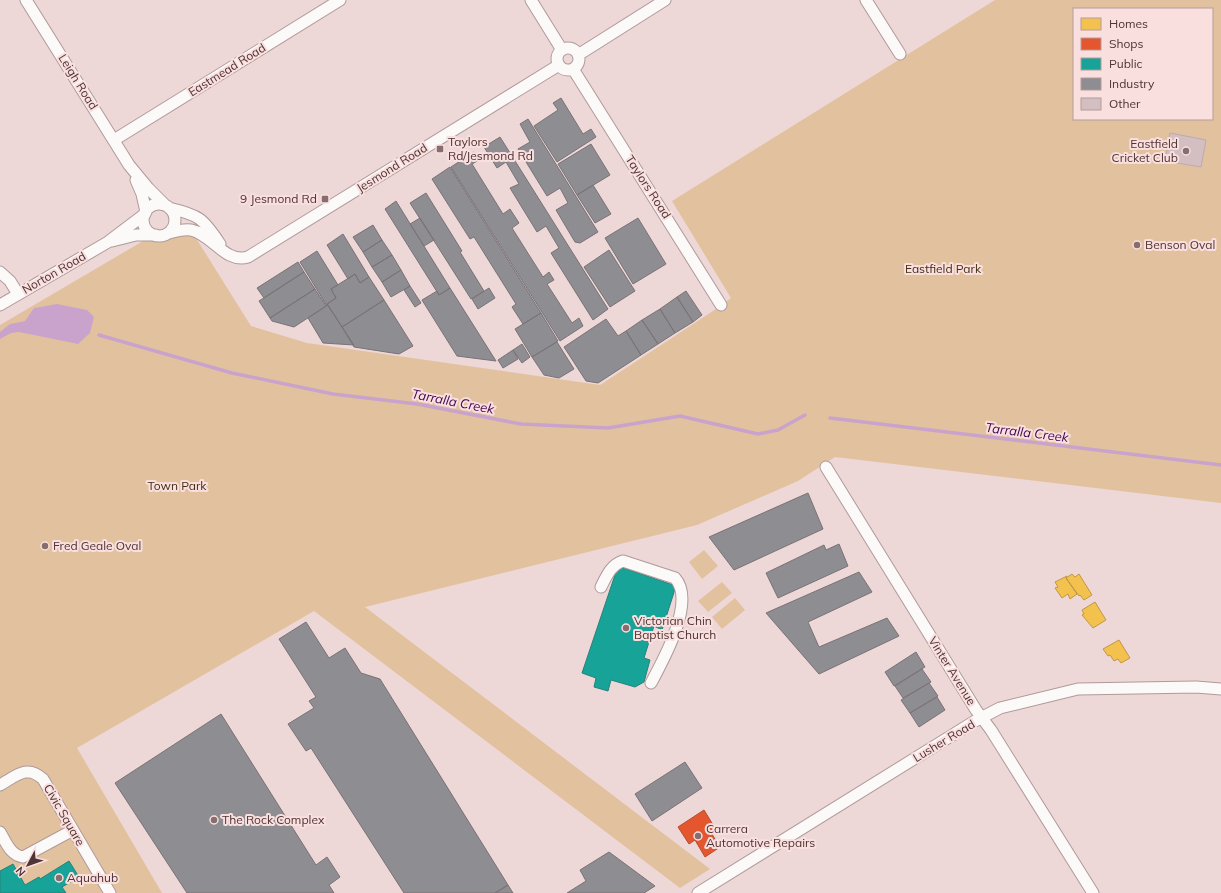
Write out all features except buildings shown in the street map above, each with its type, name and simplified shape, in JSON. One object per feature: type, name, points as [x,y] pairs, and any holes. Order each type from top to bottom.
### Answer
[{"type":"street","name":"Leigh Road","points":[[26,0],[129,164],[148,188],[167,206]]},
{"type":"street","name":"Eastmead Road","points":[[114,140],[340,0]]},
{"type":"street","points":[[531,0],[562,50]]},
{"type":"street","points":[[578,55],[665,0]]},
{"type":"street","points":[[866,0],[900,54]]},
{"type":"street","points":[[571,49],[578,55],[578,65],[573,69],[566,70],[558,64],[557,58],[562,50],[571,49]]},
{"type":"street","name":"Jesmond Road","points":[[169,233],[189,229],[200,233],[224,250],[231,257],[242,259],[258,252],[558,64]]},
{"type":"street","name":"Taylors Road","points":[[573,69],[721,305]]},
{"type":"street","name":"Leigh Road","points":[[129,164],[142,194],[145,213]]},
{"type":"street","points":[[156,204],[167,206],[175,220],[172,229],[169,233],[156,235],[147,230],[144,225],[145,213],[156,204]]},
{"type":"street","name":"Jesmond Road","points":[[167,206],[198,217],[207,224],[224,250]]},
{"type":"street","name":"Norton Road","points":[[0,305],[108,242],[145,213]]},
{"type":"street","name":"Norton Road","points":[[108,242],[136,235],[156,235]]},
{"type":"street","points":[[0,272],[10,281],[18,294]]},
{"type":"street","name":"Vinter Avenue","points":[[826,467],[982,718],[1094,893]]},
{"type":"street","points":[[601,586],[610,569],[623,561],[675,578],[679,582],[682,591],[682,602],[678,621],[665,658],[651,682]]},
{"type":"street","name":"Lusher Road","points":[[698,893],[1000,708],[1078,689],[1196,687],[1221,689]]},
{"type":"street","name":"Civic Square","points":[[0,785],[28,771],[36,772],[43,779],[110,893]]},
{"type":"street","points":[[2,839],[12,852],[17,856],[23,857],[72,830]]},
{"type":"green space","points":[[995,0],[1221,0],[1221,503],[835,457],[798,481],[697,525],[365,607],[710,869],[680,888],[314,611],[77,748],[162,893],[0,893],[0,325],[143,241],[163,241],[179,236],[194,235],[251,326],[307,343],[600,385],[731,298],[672,201]]},
{"type":"green space","points":[[704,550],[718,566],[702,579],[689,562]]},
{"type":"green space","points":[[722,582],[732,593],[708,612],[698,601]]},
{"type":"green space","points":[[735,598],[745,610],[722,629],[712,617]]},
{"type":"shaded area","points":[[57,304],[87,310],[94,317],[90,333],[78,344],[19,332],[11,333],[0,339],[0,332],[10,324],[25,321],[34,308]]},
{"type":"waterway","name":"Tarralla Creek","points":[[99,335],[232,373],[333,394],[417,404],[521,424],[608,428],[680,416],[758,434],[778,430],[805,415]]},
{"type":"waterway","name":"Tarralla Creek","points":[[830,418],[1221,465]]},
{"type":"place","name":"Taylors Rd/Jesmond Rd","points":[[440,149]]},
{"type":"place","name":"Eastfield Cricket Club","points":[[1186,151]]},
{"type":"place","name":"9 Jesmond Rd","points":[[325,199]]},
{"type":"place","name":"Benson Oval","points":[[1137,245]]},
{"type":"place","name":"Fred Geale Oval","points":[[45,546]]},
{"type":"place","name":"Victorian Chin Baptist Church","points":[[626,628]]},
{"type":"place","name":"The Rock Complex","points":[[214,820]]},
{"type":"place","name":"Carrera Automotive Repairs","points":[[698,836]]},
{"type":"place","name":"Aquahub","points":[[59,878]]},
{"type":"park label","name":"Eastfield Park","points":[[943,269]]},
{"type":"park label","name":"Town Park","points":[[177,486]]}]
